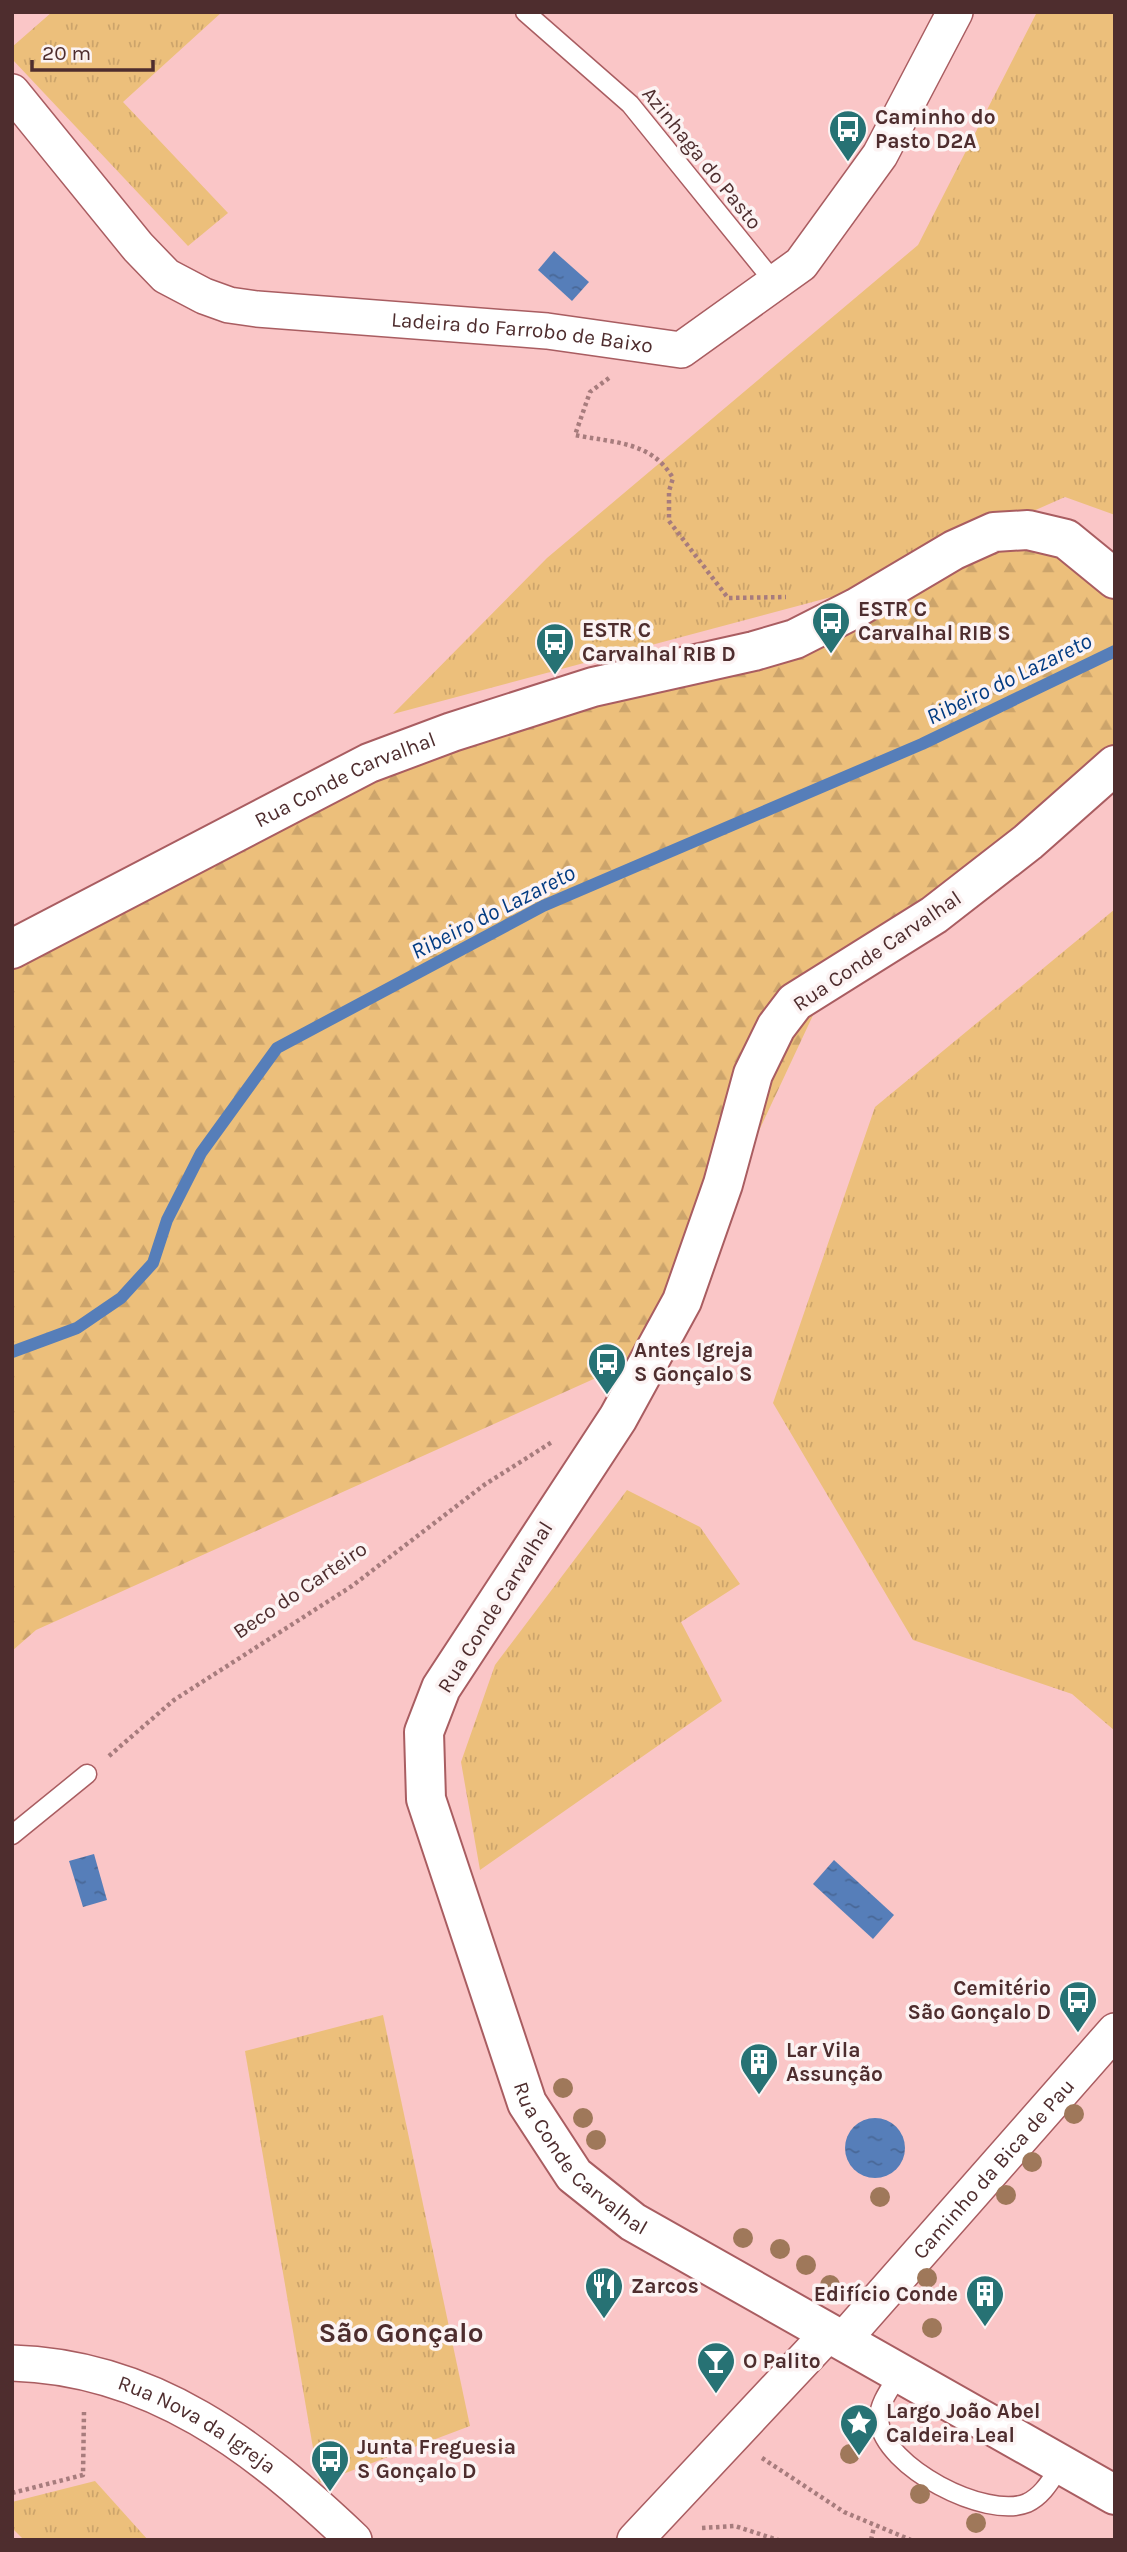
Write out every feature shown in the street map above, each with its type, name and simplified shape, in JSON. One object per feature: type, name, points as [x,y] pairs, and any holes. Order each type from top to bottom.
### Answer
[{"type":"main road","name":"Rua Conde Carvalhal","points":[[12,949],[369,764],[593,687],[754,651],[795,639],[856,608],[954,550],[994,533],[1028,530],[1066,539],[1115,579]]},
{"type":"main road","name":"Rua Conde Carvalhal","points":[[1115,765],[1028,842],[934,915],[795,1002],[776,1027],[753,1074],[723,1184],[682,1301],[618,1418],[441,1688],[424,1732],[426,1799],[527,2103],[548,2140],[574,2175],[633,2222],[1115,2495]]},
{"type":"street","name":"Ladeira do Farrobo de Baixo","points":[[12,92],[138,247],[166,276],[229,305],[547,331],[681,350],[801,264],[880,155],[955,12]]},
{"type":"street","name":"Caminho da Bica de Pau","points":[[836,2336],[1115,2031]]},
{"type":"street","points":[[635,2540],[836,2336]]},
{"type":"street","name":"Rua Nova da Igreja","points":[[12,2363],[103,2377],[177,2403],[248,2447],[337,2535]]},
{"type":"lane","name":"Azinhaga do Pasto","points":[[525,12],[631,104],[775,283]]},
{"type":"lane","points":[[12,1835],[87,1774]]},
{"type":"lane","points":[[900,2373],[884,2398],[878,2419],[882,2434],[904,2461],[923,2477],[964,2497],[1001,2505],[1024,2504],[1039,2497],[1062,2464]]},
{"type":"path","points":[[611,376],[590,393],[575,436],[635,446],[663,461],[673,478],[669,491],[669,521],[728,598],[797,595]]},
{"type":"path","name":"Beco do Carteiro","points":[[87,1774],[174,1700],[352,1586],[484,1485],[561,1436]]},
{"type":"path","points":[[12,2493],[83,2475],[85,2374]]},
{"type":"path","points":[[732,2439],[844,2512],[874,2527],[911,2540]]},
{"type":"path","points":[[693,2533],[703,2527],[735,2526],[778,2540]]},
{"type":"path","points":[[871,2540],[874,2527]]},
{"type":"green space","points":[[52,12],[222,12],[123,102],[228,213],[188,246],[12,59],[12,47]]},
{"type":"green space","points":[[1037,12],[1115,12],[1115,515],[1065,497],[850,592],[393,714],[547,558],[918,245]]},
{"type":"green space","points":[[1066,539],[1115,579],[1115,765],[829,981],[656,1351],[36,1630],[12,1651],[12,949],[303,796],[754,651],[954,550]]},
{"type":"green space","points":[[1115,909],[1115,1731],[1072,1694],[913,1640],[773,1403],[875,1107]]},
{"type":"green space","points":[[627,1490],[700,1527],[740,1584],[681,1622],[722,1701],[480,1870],[461,1762],[495,1665]]},
{"type":"green space","points":[[383,2015],[470,2426],[319,2483],[245,2051]]},
{"type":"green space","points":[[95,2481],[148,2540],[24,2540],[12,2528],[12,2502]]},
{"type":"water","points":[[554,251],[589,282],[572,301],[538,270]]},
{"type":"water","points":[[94,1854],[107,1900],[83,1907],[69,1861]]},
{"type":"water","points":[[834,1860],[894,1915],[873,1939],[813,1884]]},
{"type":"water","points":[[875,2118],[896,2127],[905,2148],[896,2169],[875,2178],[854,2169],[845,2148],[854,2127]]},
{"type":"waterway","name":"Ribeiro do Lazareto","points":[[12,1352],[77,1328],[121,1298],[153,1263],[167,1220],[201,1153],[277,1048],[543,906],[922,744],[1115,651]]},
{"type":"place","name":"Caminho do Pasto D2A","points":[[848,163]]},
{"type":"place","name":"ESTR C Carvalhal RIB S","points":[[831,655]]},
{"type":"place","name":"ESTR C Carvalhal RIB D","points":[[555,676]]},
{"type":"place","name":"Antes Igreja S Gonçalo S","points":[[607,1396]]},
{"type":"place","name":"Cemitério São Gonçalo D","points":[[1078,2034]]},
{"type":"place","name":"Lar Vila Assunção","points":[[759,2096]]},
{"type":"place","name":"Zarcos","points":[[604,2320]]},
{"type":"place","name":"Edifício Conde","points":[[985,2328]]},
{"type":"place","name":"O Palito","points":[[716,2395]]},
{"type":"place","name":"Largo João Abel Caldeira Leal","points":[[859,2457]]},
{"type":"place","name":"Junta Freguesia S Gonçalo D","points":[[330,2493]]},
{"type":"district","name":"São Gonçalo","points":[[401,2332]]}]
